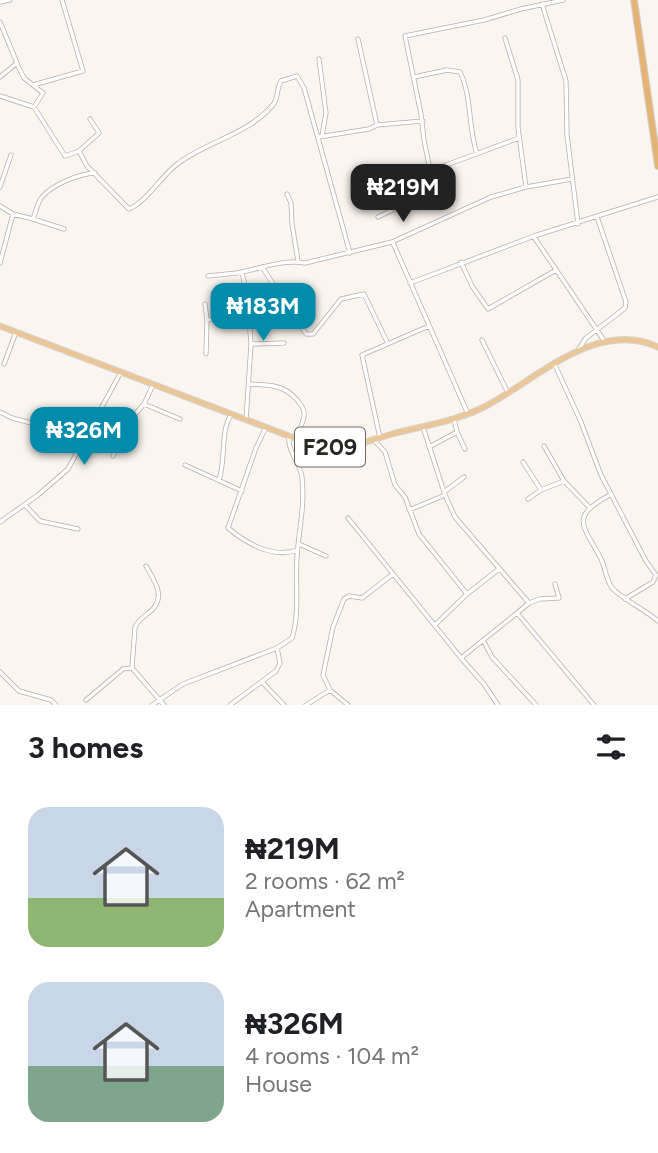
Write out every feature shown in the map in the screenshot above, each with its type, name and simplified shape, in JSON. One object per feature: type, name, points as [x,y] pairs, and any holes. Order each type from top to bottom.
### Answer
[{"type":"highway","points":[[634,0],[658,166]]},
{"type":"main road","name":"F209","points":[[0,326],[289,436],[332,447],[351,446],[468,414],[508,393],[554,363],[606,342],[632,339],[658,346]]},
{"type":"street","points":[[0,2],[10,0]]},
{"type":"street","points":[[33,85],[83,71],[62,0]]},
{"type":"street","points":[[378,217],[434,190],[405,37],[407,34],[484,20],[563,0]]},
{"type":"street","points":[[542,4],[566,81],[567,135],[578,224]]},
{"type":"street","points":[[0,22],[24,78],[43,94],[34,107]]},
{"type":"street","points":[[505,38],[518,80],[519,138],[526,187]]},
{"type":"street","points":[[358,39],[377,125]]},
{"type":"street","points":[[319,59],[325,102],[320,136]]},
{"type":"street","points":[[0,77],[17,64]]},
{"type":"street","points":[[414,77],[447,70],[460,72],[466,95],[471,138],[477,154]]},
{"type":"street","points":[[79,151],[87,166],[115,192],[126,207],[133,208],[175,166],[233,135],[270,108],[277,98],[279,84],[293,76],[300,78],[320,136],[350,253]]},
{"type":"street","points":[[0,96],[34,107],[65,156],[79,151],[100,132],[90,119]]},
{"type":"street","points":[[320,136],[369,129],[377,125],[423,121]]},
{"type":"street","points":[[430,171],[519,138]]},
{"type":"street","points":[[0,187],[11,155]]},
{"type":"street","points":[[33,219],[41,199],[48,192],[82,174],[94,173]]},
{"type":"street","points":[[365,176],[385,175],[396,207]]},
{"type":"street","points":[[208,276],[298,261],[305,263],[392,242],[473,204],[526,187],[572,179]]},
{"type":"street","points":[[287,194],[291,203],[298,261]]},
{"type":"street","points":[[410,284],[461,262],[534,236],[658,197]]},
{"type":"street","points":[[0,206],[13,214],[64,229]]},
{"type":"street","points":[[0,263],[13,214]]},
{"type":"street","points":[[578,352],[586,338],[625,308],[626,302],[597,217]]},
{"type":"street","points":[[534,236],[606,342]]},
{"type":"street","points":[[392,242],[468,414]]},
{"type":"street","points":[[461,262],[472,286],[488,309],[556,270]]},
{"type":"street","points":[[261,266],[306,334],[313,334],[341,299],[364,294],[387,344]]},
{"type":"street","points":[[242,272],[247,293],[251,344],[246,420]]},
{"type":"street","points":[[205,304],[206,354]]},
{"type":"street","points":[[207,320],[247,315]]},
{"type":"street","points":[[429,326],[362,355],[377,438],[375,444],[383,449],[392,479],[405,497],[426,544],[467,594]]},
{"type":"street","points":[[4,364],[16,332]]},
{"type":"street","points":[[482,340],[508,393]]},
{"type":"street","points":[[251,344],[284,343]]},
{"type":"street","points":[[554,363],[581,422],[596,466],[656,575],[653,582],[625,599]]},
{"type":"street","points":[[0,522],[68,469],[121,371]]},
{"type":"street","points":[[113,456],[130,420],[144,404],[154,383]]},
{"type":"street","points":[[249,384],[272,384],[294,396],[304,415],[296,438]]},
{"type":"street","points":[[144,404],[180,419]]},
{"type":"street","points":[[0,412],[82,445]]},
{"type":"street","points":[[219,480],[223,465],[226,424],[231,414]]},
{"type":"street","points":[[454,419],[465,449]]},
{"type":"street","points":[[423,426],[445,494],[461,525],[529,603]]},
{"type":"street","points":[[266,427],[256,448],[228,526],[229,530],[269,552],[298,550]]},
{"type":"street","points":[[429,447],[457,432]]},
{"type":"street","points":[[152,705],[183,684],[277,648],[288,642],[294,633],[303,485],[301,470],[288,443],[289,436]]},
{"type":"street","points":[[544,446],[564,481],[590,508]]},
{"type":"street","points":[[523,462],[541,489]]},
{"type":"street","points":[[185,465],[242,491]]},
{"type":"street","points":[[409,510],[445,494],[464,478]]},
{"type":"street","points":[[528,499],[541,489],[564,481]]},
{"type":"street","points":[[610,495],[590,508],[582,518],[586,534],[606,569],[611,586],[658,621]]},
{"type":"street","points":[[25,505],[40,521],[78,528]]},
{"type":"street","points":[[348,517],[484,684],[498,705]]},
{"type":"street","points":[[299,544],[326,556]]},
{"type":"street","points":[[146,566],[157,585],[159,597],[155,606],[135,627],[132,668],[164,705]]},
{"type":"street","points":[[435,625],[467,594],[499,569]]},
{"type":"street","points":[[348,705],[330,690],[323,676],[333,627],[344,599],[349,596],[362,598],[393,573]]},
{"type":"street","points":[[461,658],[529,603],[538,599],[559,598],[555,584]]},
{"type":"street","points":[[517,613],[594,705]]},
{"type":"street","points":[[483,640],[492,657],[536,705]]},
{"type":"street","points":[[230,705],[279,667],[277,648]]},
{"type":"street","points":[[86,700],[123,668],[132,668]]},
{"type":"street","points":[[0,672],[19,691],[56,705]]},
{"type":"street","points":[[262,682],[284,705]]},
{"type":"street","points":[[306,705],[330,690]]}]
